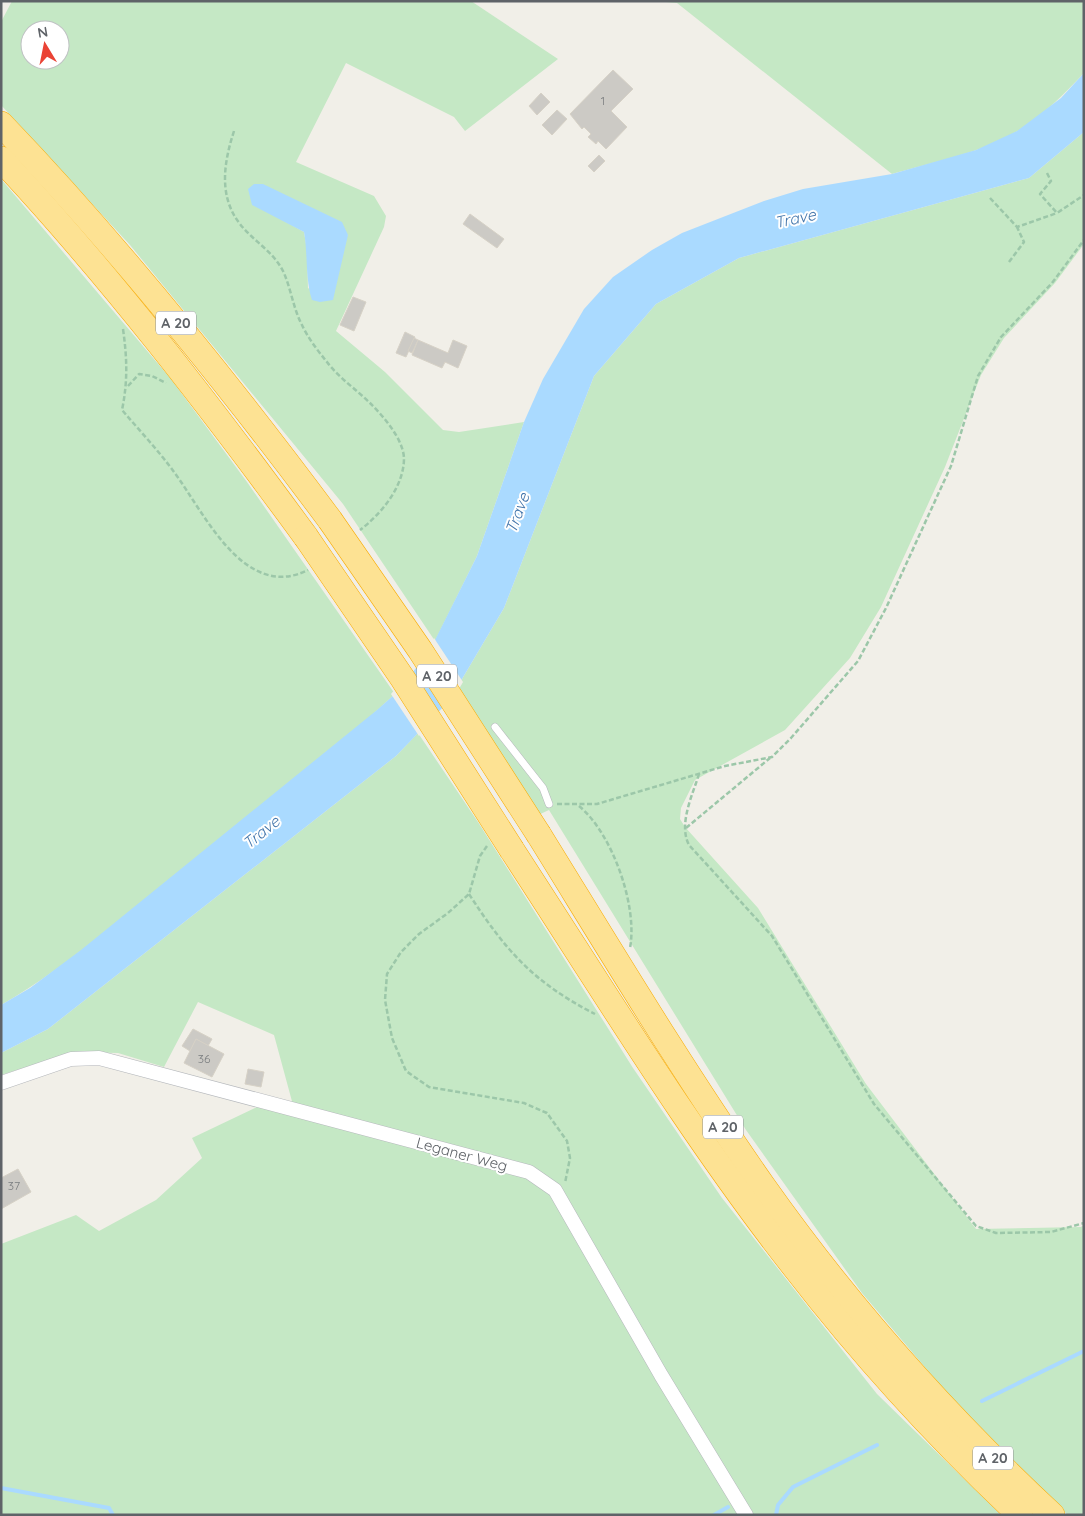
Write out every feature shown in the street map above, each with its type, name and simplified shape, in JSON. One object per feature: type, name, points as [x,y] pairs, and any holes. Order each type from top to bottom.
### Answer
[{"type":"highway","name":"A 20","points":[[1,124],[65,194],[195,346],[258,424],[330,520],[420,650],[539,835],[691,1079],[764,1187],[814,1254],[873,1327],[936,1399],[1011,1477],[1052,1515]]},
{"type":"highway","name":"A 20","points":[[1,159],[105,276],[170,355],[306,537],[403,680],[503,845],[744,1200],[795,1268],[855,1343],[910,1405],[1020,1515]]},
{"type":"street","name":"Leganer Weg","points":[[1,1083],[71,1059],[99,1058],[529,1172],[555,1190],[656,1366],[746,1515]]},
{"type":"lane","points":[[495,728],[509,742],[543,788],[549,804]]},
{"type":"path","points":[[1046,172],[1051,181],[1040,194],[1057,213]]},
{"type":"path","points":[[1017,228],[1057,213],[1084,195]]},
{"type":"path","points":[[990,198],[1017,228],[1024,242],[1009,262]]},
{"type":"path","points":[[685,829],[772,756],[858,661],[886,608],[951,466],[978,376],[1001,337],[1052,283],[1084,240]]},
{"type":"path","points":[[127,387],[139,374],[152,376],[169,384]]},
{"type":"path","points":[[549,804],[597,804],[725,766],[772,756]]},
{"type":"path","points":[[700,774],[685,829],[689,845],[772,936],[874,1104],[976,1226],[996,1233],[1052,1232],[1084,1223]]},
{"type":"path","points":[[578,805],[592,817],[627,891],[633,934],[630,953]]},
{"type":"path","points":[[503,845],[486,846],[480,856],[468,894],[448,913],[419,934],[401,952],[387,974],[385,1000],[392,1038],[406,1071],[429,1087],[524,1103],[547,1112],[567,1141],[570,1158],[565,1183],[555,1190]]},
{"type":"path","points":[[468,894],[494,933],[532,974],[571,1002],[598,1016]]},
{"type":"green space","points":[[12,1],[471,1],[558,59],[465,131],[454,117],[346,63],[296,162],[374,196],[386,216],[384,227],[336,331],[385,372],[443,430],[459,432],[524,422],[477,556],[435,641],[343,504],[130,245],[1,105],[1,22]],"holes":[[[279,218],[348,235],[308,289],[307,250],[304,232]]]},
{"type":"green space","points":[[655,1],[1084,1],[1084,73],[1044,112],[1026,126],[1002,140],[956,157],[892,174],[677,3]]},
{"type":"green space","points":[[1084,132],[1084,244],[1055,283],[1004,338],[981,375],[945,467],[881,607],[850,658],[785,730],[695,780],[681,808],[680,819],[685,827],[758,908],[866,1084],[976,1229],[1081,1227],[1084,1224],[1084,1515],[1068,1515],[1001,1457],[862,1293],[746,1130],[549,810],[525,821],[449,701],[504,608],[594,376],[656,304],[739,258],[1029,178]]},
{"type":"green space","points":[[1,179],[171,379],[247,482],[395,694],[323,757],[78,953],[53,972],[1,1005]]},
{"type":"green space","points":[[418,733],[478,822],[633,1068],[722,1198],[877,1394],[1001,1515],[1,1515],[1,1244],[76,1215],[99,1231],[156,1200],[202,1158],[192,1138],[257,1107],[293,1105],[274,1035],[198,1002],[164,1067],[118,1053],[74,1052],[1,1075],[1,1053],[48,1029],[396,756]]},
{"type":"water","name":"Trave","points":[[1084,73],[1084,132],[1029,178],[739,258],[656,304],[594,376],[504,608],[449,701],[396,756],[48,1029],[1,1053],[1,1005],[30,988],[81,950],[377,710],[395,694],[429,652],[477,556],[524,422],[543,379],[584,309],[613,277],[652,250],[682,233],[764,201],[803,189],[892,174],[976,150],[1017,131],[1061,98]]},
{"type":"water","points":[[254,184],[263,184],[342,222],[348,235],[333,300],[320,302],[312,300],[308,283],[304,232],[252,205],[248,189]]},
{"type":"pier","points":[[434,638],[463,682],[451,703],[427,651]]},
{"type":"pier","points":[[408,674],[437,717],[419,736],[391,694]]},
{"type":"building","points":[[613,70],[633,89],[611,111],[627,127],[606,149],[598,141],[596,144],[588,137],[591,134],[584,127],[582,129],[570,114]]},
{"type":"building","points":[[541,93],[550,102],[537,115],[529,106]]},
{"type":"building","points":[[557,110],[567,119],[552,135],[542,125]]},
{"type":"building","points":[[599,155],[605,161],[594,172],[588,166]]},
{"type":"building","points":[[470,214],[504,239],[497,248],[463,224]]},
{"type":"building","points":[[353,297],[366,302],[354,331],[340,325]]},
{"type":"building","points":[[405,332],[415,337],[406,357],[396,353]]},
{"type":"building","points":[[414,338],[418,340],[412,353],[408,351]]},
{"type":"building","points":[[418,340],[448,353],[453,340],[467,346],[458,368],[445,362],[442,368],[412,355]]},
{"type":"building","points":[[193,1029],[212,1039],[208,1046],[196,1039],[190,1051],[182,1046]]},
{"type":"building","points":[[196,1039],[224,1054],[212,1077],[184,1063]]},
{"type":"building","points":[[248,1069],[264,1072],[261,1087],[245,1084]]},
{"type":"building","points":[[18,1169],[31,1192],[1,1209],[1,1178]]},
{"type":"waterway","points":[[982,1401],[1084,1351]]},
{"type":"waterway","points":[[776,1515],[778,1505],[793,1487],[877,1445]]},
{"type":"waterway","points":[[1,1488],[109,1508],[113,1515]]},
{"type":"waterway","points":[[714,1515],[728,1507]]}]
